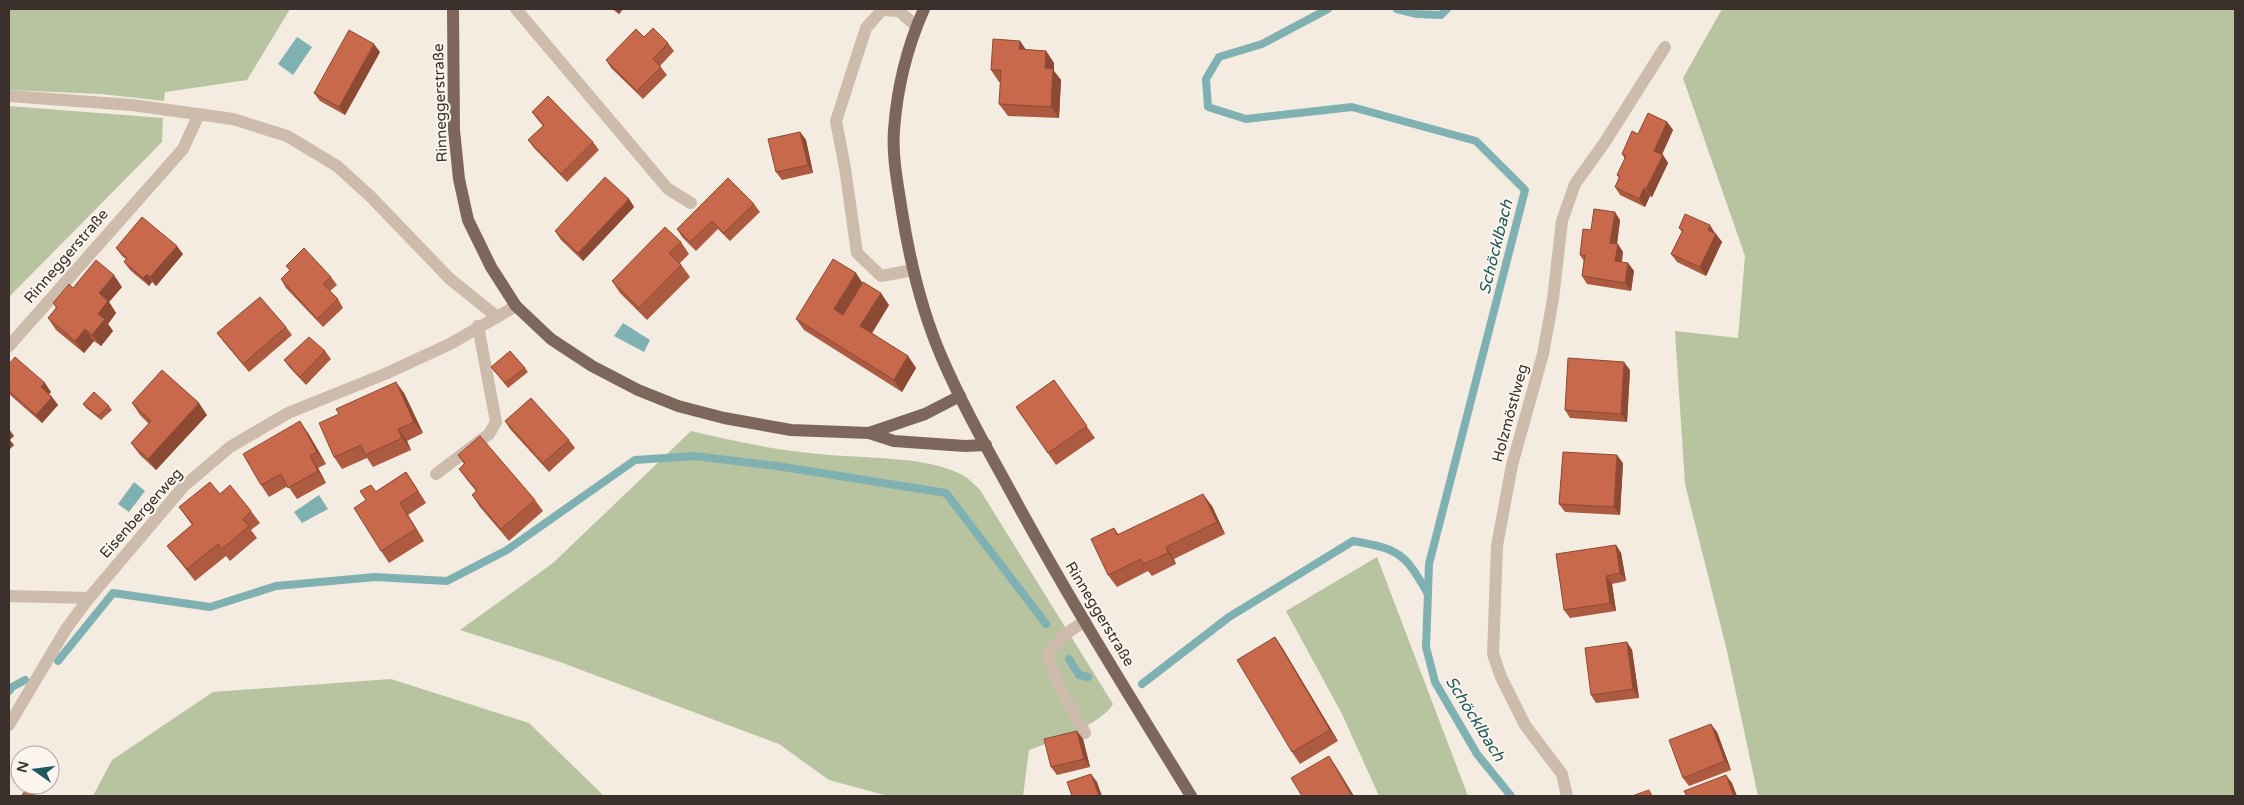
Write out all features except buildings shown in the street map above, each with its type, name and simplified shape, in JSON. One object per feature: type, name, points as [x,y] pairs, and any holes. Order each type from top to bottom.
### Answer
[{"type":"main road","name":"Rinneggerstraße","points":[[453,9],[454,130],[459,179],[468,220],[491,266],[516,306],[550,339],[592,366],[638,390],[678,406],[724,418],[791,430],[869,432],[894,441],[965,446],[986,445]]},
{"type":"main road","points":[[924,9],[916,26],[903,70],[894,131],[895,174],[913,270],[942,358],[960,396]]},
{"type":"main road","name":"Rinneggerstraße","points":[[869,432],[925,414],[960,396],[1039,542],[1191,796]]},
{"type":"street","points":[[516,9],[668,189],[691,203]]},
{"type":"street","points":[[913,270],[881,276],[857,253],[845,168],[836,121],[866,28],[882,10],[899,11],[916,26]]},
{"type":"street","name":"Holzmöstlweg","points":[[1567,796],[1562,774],[1525,724],[1501,677],[1493,654],[1497,546],[1512,465],[1543,354],[1553,299],[1562,221],[1575,184],[1605,142],[1665,47]]},
{"type":"street","points":[[9,96],[132,105],[199,114],[233,119],[287,136],[337,166],[370,196],[450,279],[496,316]]},
{"type":"street","name":"Rinneggerstraße","points":[[9,346],[183,149],[199,114]]},
{"type":"street","name":"Eisenbergerweg","points":[[9,725],[66,629],[89,598],[183,487],[230,447],[288,413],[385,374],[450,344],[478,326],[516,306]]},
{"type":"street","points":[[436,474],[489,434],[496,422],[478,326]]},
{"type":"street","points":[[9,596],[89,598]]},
{"type":"street","points":[[1085,621],[1061,637],[1048,655],[1059,686],[1085,733]]},
{"type":"green space","points":[[9,9],[290,9],[247,80],[165,92],[164,101],[101,94],[9,90]]},
{"type":"green space","points":[[1722,9],[2235,9],[2235,796],[1758,796],[1727,651],[1685,484],[1675,331],[1738,338],[1745,256],[1683,78]]},
{"type":"green space","points":[[9,106],[163,118],[162,142],[9,297]]},
{"type":"green space","points":[[691,431],[738,442],[786,450],[836,456],[915,461],[951,470],[966,477],[980,490],[1113,704],[1098,719],[1062,737],[1029,750],[1023,796],[888,796],[829,780],[779,744],[560,662],[460,630],[553,563]]},
{"type":"green space","points":[[1377,557],[1468,796],[1379,796],[1342,714],[1286,611]]},
{"type":"green space","points":[[391,679],[529,723],[604,796],[93,796],[112,760],[213,692]]},
{"type":"water","points":[[297,37],[312,47],[293,75],[278,64]]},
{"type":"water","points":[[623,323],[650,340],[644,352],[614,336]]},
{"type":"water","points":[[134,482],[145,491],[129,512],[118,504]]},
{"type":"water","points":[[319,495],[328,509],[302,523],[294,512]]},
{"type":"waterway","name":"Schöcklbach","points":[[1328,9],[1262,44],[1219,57],[1206,79],[1208,107],[1246,119],[1352,107],[1476,141],[1525,190],[1429,564],[1426,647],[1435,682],[1477,754],[1511,796]]},
{"type":"waterway","name":"Schöcklbach","points":[[1397,9],[1417,14],[1441,15],[1447,9]]},
{"type":"waterway","points":[[58,661],[113,593],[210,607],[276,586],[375,577],[447,581],[507,550],[635,460],[695,456],[777,466],[946,493],[1046,624]]},
{"type":"waterway","points":[[1142,684],[1229,617],[1353,541],[1391,550],[1399,555],[1413,570],[1428,594]]},
{"type":"waterway","points":[[1069,659],[1079,675],[1088,677]]},
{"type":"waterway","points":[[9,691],[12,687],[25,680]]}]
